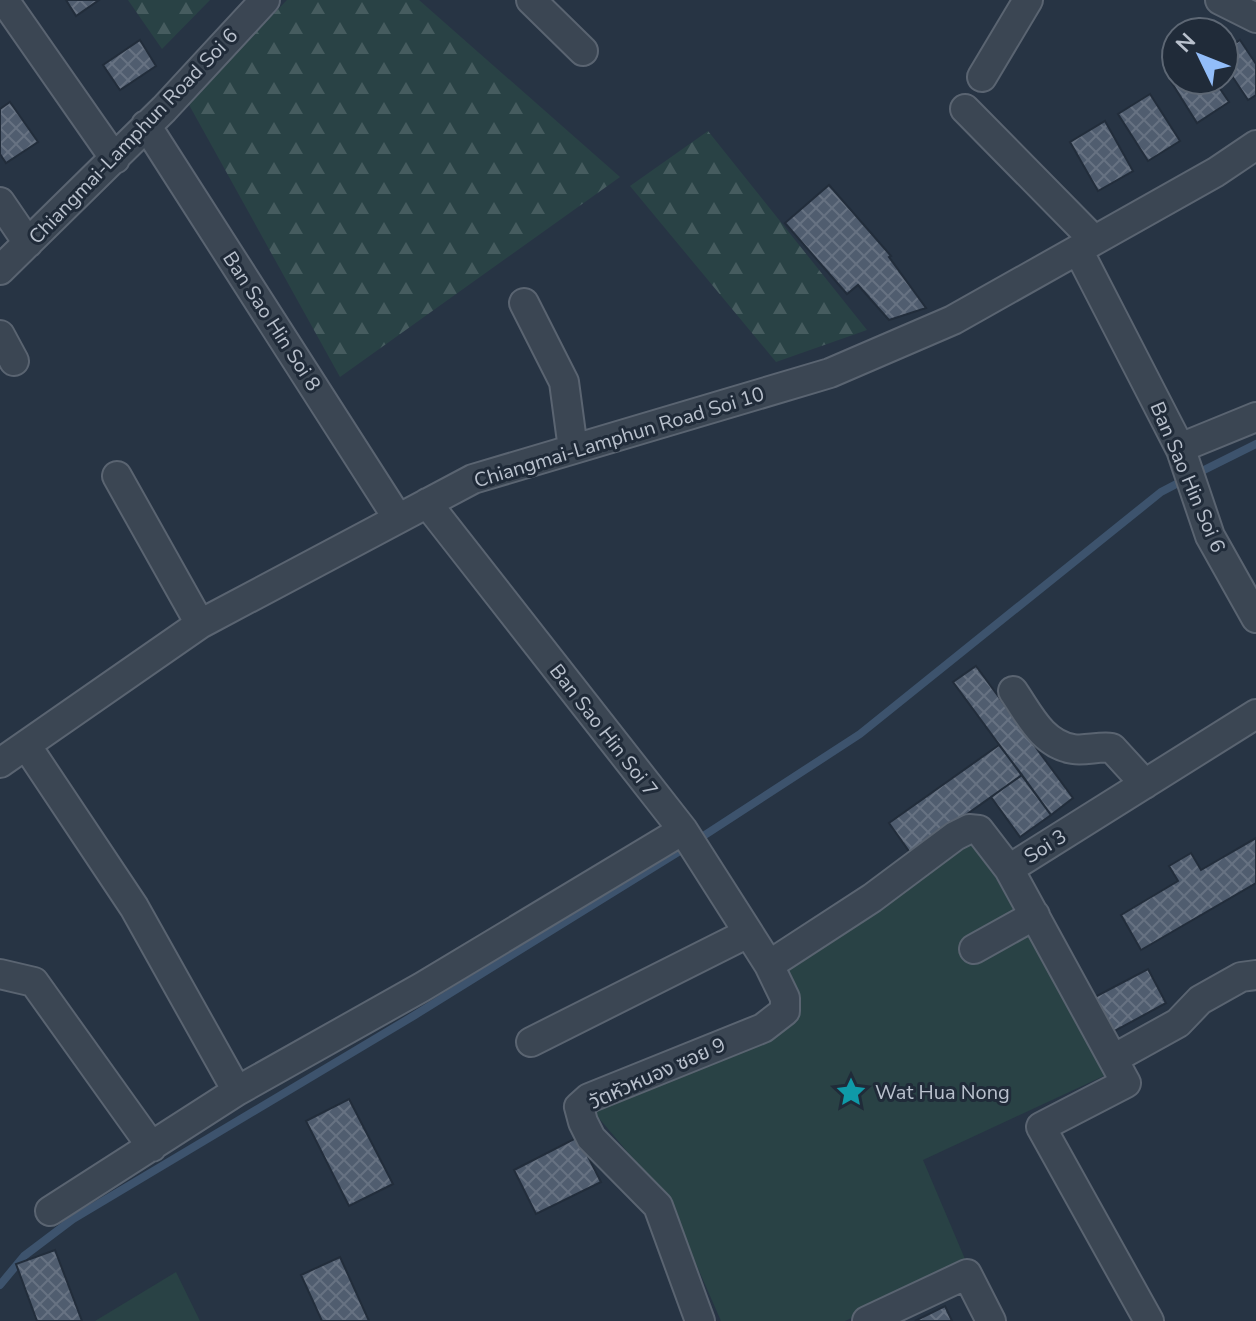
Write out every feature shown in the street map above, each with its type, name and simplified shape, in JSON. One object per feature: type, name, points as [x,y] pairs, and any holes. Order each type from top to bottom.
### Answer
[{"type":"street","points":[[4,0],[115,159]]},
{"type":"street","name":"Chiangmai-Lamphun Road Soi 6","points":[[0,270],[115,159],[265,0]]},
{"type":"street","points":[[531,0],[583,51]]},
{"type":"street","points":[[982,77],[1028,0]]},
{"type":"street","points":[[1220,0],[1256,18]]},
{"type":"street","name":"Ban Sao Hin Soi 6","points":[[965,109],[1086,245],[1180,449],[1210,536],[1256,618]]},
{"type":"street","name":"Ban Sao Hin Soi 8","points":[[146,125],[397,517]]},
{"type":"street","name":"Chiangmai-Lamphun Road Soi 10","points":[[0,763],[200,624],[473,479],[830,373],[953,320],[1216,172],[1256,145]]},
{"type":"street","points":[[0,202],[28,243]]},
{"type":"street","points":[[524,303],[564,382],[573,449]]},
{"type":"street","points":[[0,335],[14,361]]},
{"type":"street","points":[[1180,449],[1256,417]]},
{"type":"street","points":[[117,476],[200,624]]},
{"type":"street","name":"Ban Sao Hin Soi 7","points":[[427,503],[683,830],[769,965]]},
{"type":"street","points":[[1013,691],[1050,740],[1074,749],[1112,748],[1145,784]]},
{"type":"street","name":"Soi 3","points":[[769,965],[872,898],[955,836],[969,829],[979,830],[1009,869],[1256,714]]},
{"type":"street","points":[[26,745],[134,907],[237,1091]]},
{"type":"street","points":[[50,1211],[237,1091],[422,987],[683,830]]},
{"type":"street","points":[[1009,869],[1126,1083],[1041,1127],[1149,1321]]},
{"type":"street","points":[[974,949],[1035,915]]},
{"type":"street","points":[[531,1042],[748,933]]},
{"type":"street","name":"วัตหัวหนอง ซอย 9","points":[[700,1321],[658,1206],[591,1138],[579,1107],[589,1098],[763,1028],[785,1011],[786,1004],[769,965]]},
{"type":"street","points":[[0,974],[34,982],[152,1147]]},
{"type":"street","points":[[1113,1059],[1178,1023],[1200,1000],[1241,977],[1256,975]]},
{"type":"street","points":[[867,1321],[967,1274],[991,1321]]},
{"type":"green space","points":[[128,0],[210,0],[162,49]]},
{"type":"green space","points":[[287,0],[419,0],[620,177],[340,377],[188,103]]},
{"type":"green space","points":[[708,131],[867,330],[776,362],[630,186]]},
{"type":"green space","name":"Wat Hua Nong","points":[[973,838],[1108,1074],[923,1160],[968,1266],[845,1321],[721,1321],[668,1200],[592,1110],[792,1021],[781,969]]},
{"type":"green space","points":[[176,1272],[200,1321],[95,1321]]},
{"type":"building","points":[[66,0],[99,0],[76,16]]},
{"type":"building","points":[[140,40],[156,66],[120,90],[103,65]]},
{"type":"building","points":[[1240,40],[1256,64],[1256,95],[1248,100],[1240,88]]},
{"type":"building","points":[[1150,94],[1180,141],[1148,161],[1118,114]]},
{"type":"building","points":[[1180,96],[1225,96],[1229,102],[1197,123]]},
{"type":"building","points":[[10,102],[38,142],[6,163],[0,154],[0,109]]},
{"type":"building","points":[[1105,121],[1133,171],[1098,191],[1070,142]]},
{"type":"building","points":[[829,185],[891,256],[926,308],[889,320],[858,285],[847,294],[785,223]]},
{"type":"building","points":[[976,666],[1073,798],[1051,815],[953,682]]},
{"type":"building","points":[[999,745],[1022,775],[911,854],[889,823]]},
{"type":"building","points":[[1022,775],[1051,815],[1020,837],[991,797]]},
{"type":"building","points":[[1256,838],[1256,883],[1141,950],[1121,915],[1178,881],[1169,866],[1191,853],[1201,870]]},
{"type":"building","points":[[1148,969],[1166,1003],[1111,1033],[1093,998]]},
{"type":"building","points":[[349,1099],[393,1184],[349,1206],[306,1121]]},
{"type":"building","points":[[578,1137],[601,1182],[536,1214],[514,1170]]},
{"type":"building","points":[[55,1250],[82,1321],[37,1321],[16,1264]]},
{"type":"building","points":[[340,1257],[369,1321],[322,1321],[301,1275]]},
{"type":"building","points":[[945,1306],[952,1321],[915,1321]]},
{"type":"waterway","points":[[1196,474],[1256,444]]},
{"type":"waterway","points":[[0,1285],[24,1256],[73,1219],[415,1015],[691,844],[860,734],[1161,492],[1184,480]]},
{"type":"place","name":"Wat Hua Nong","points":[[851,1092]]}]
